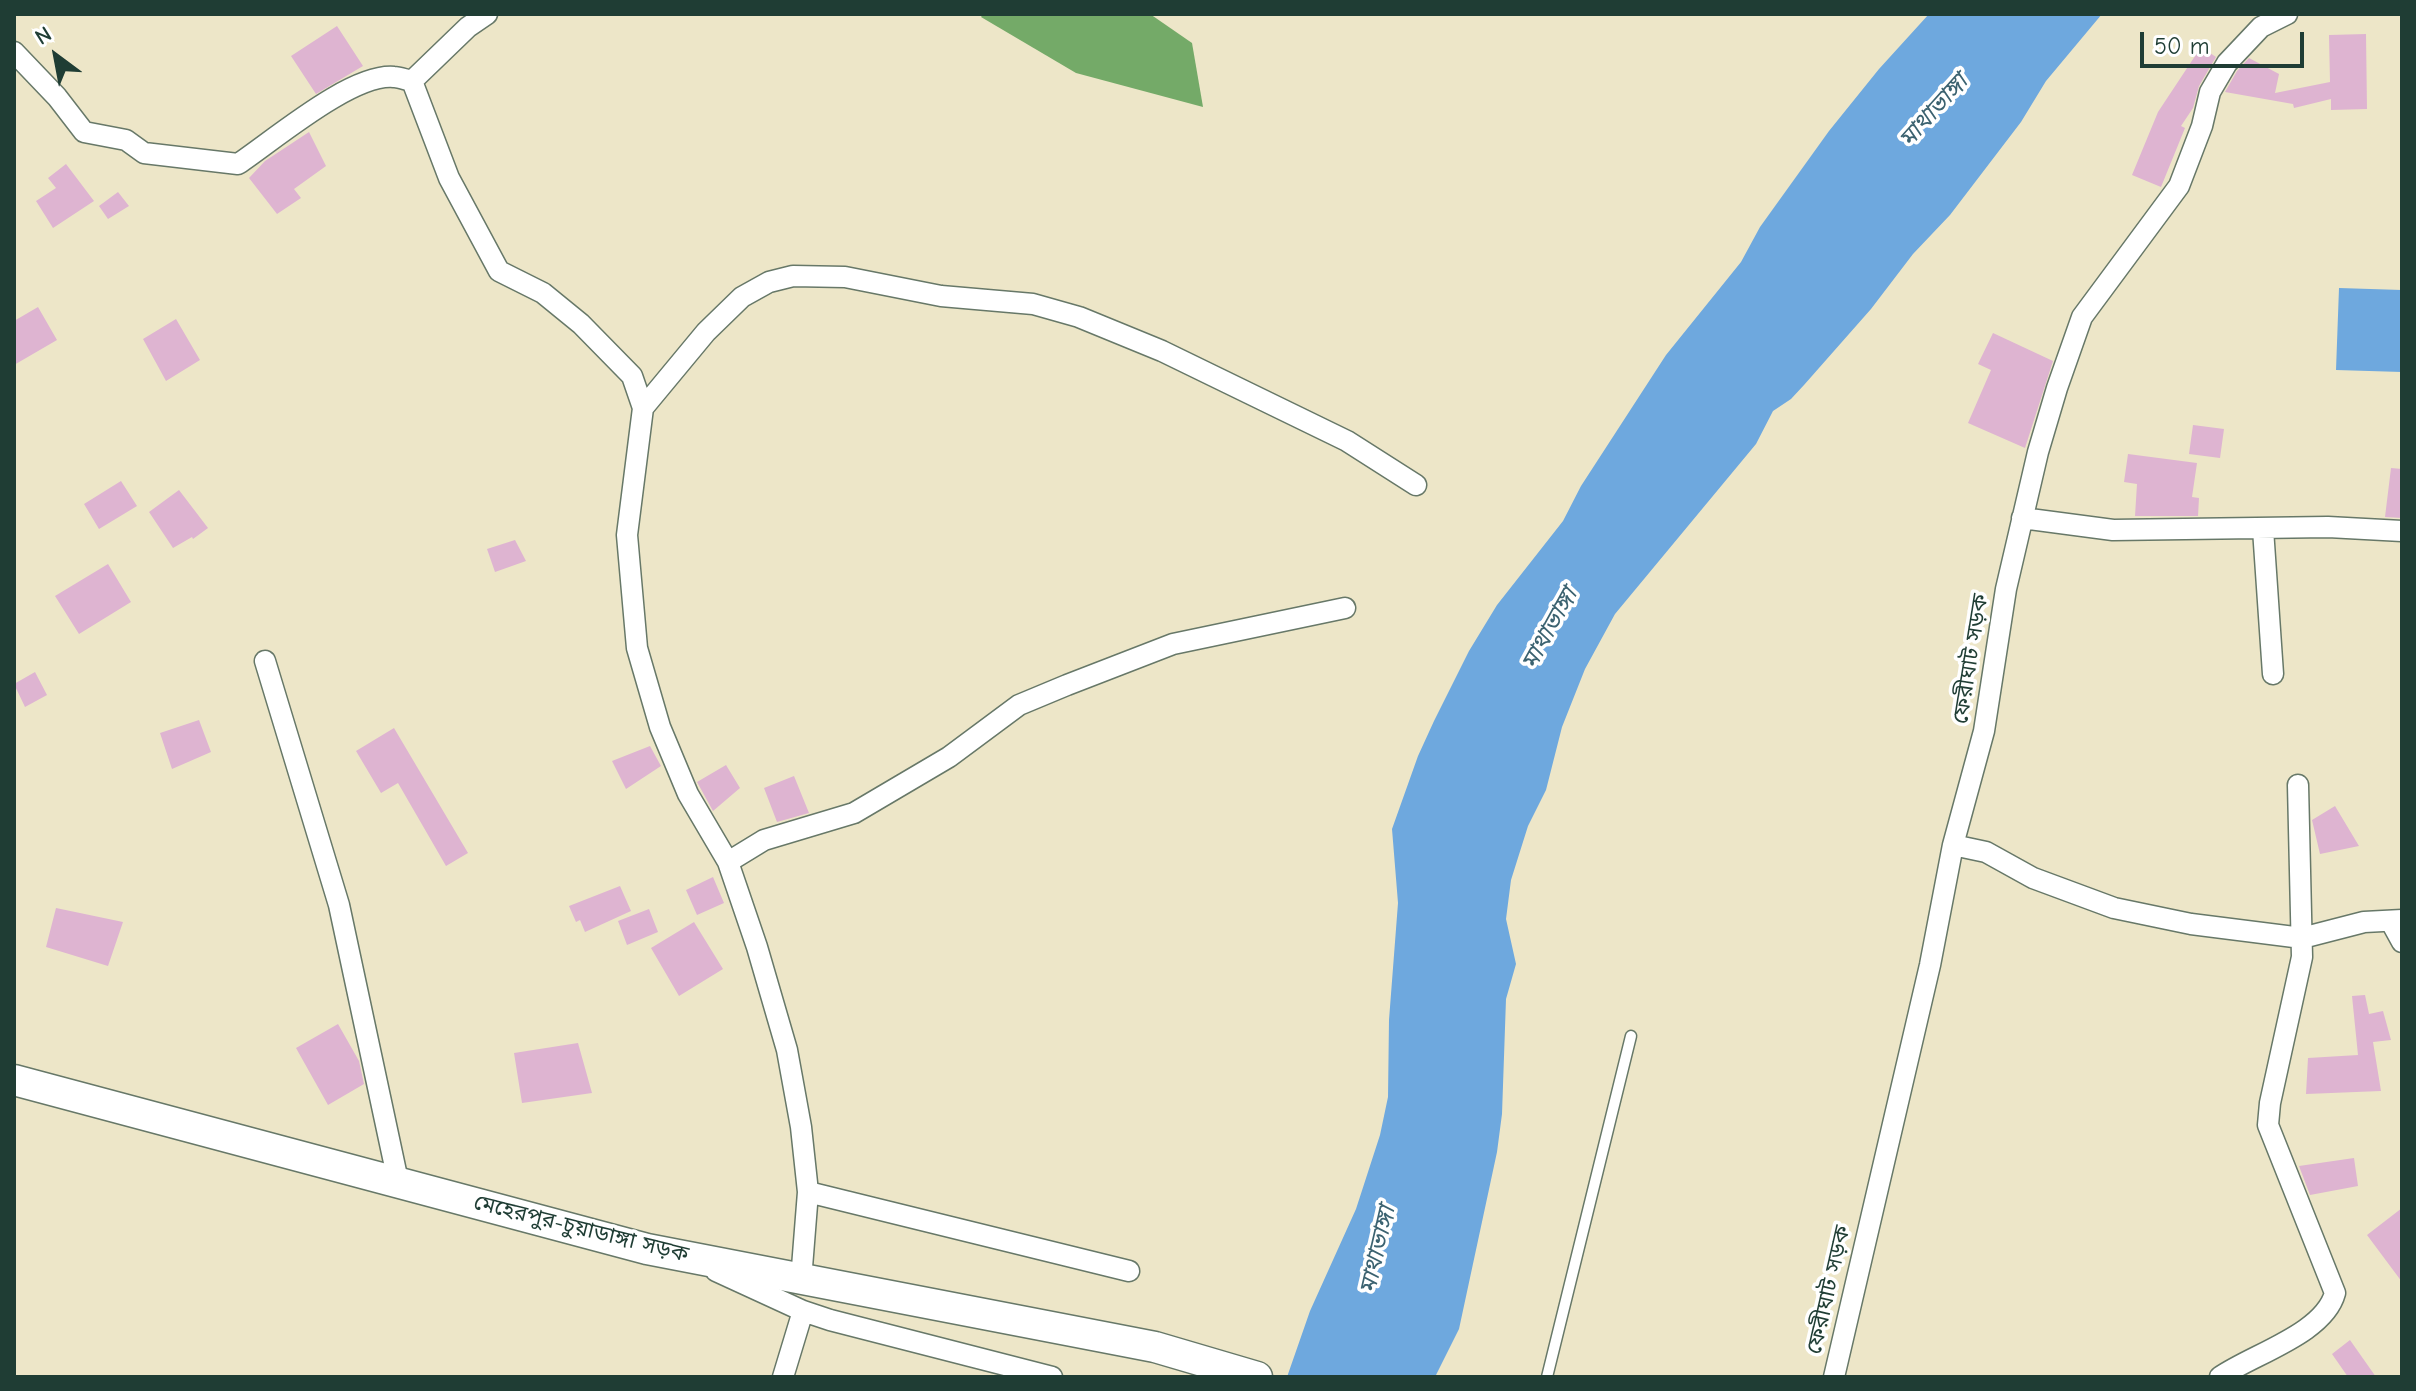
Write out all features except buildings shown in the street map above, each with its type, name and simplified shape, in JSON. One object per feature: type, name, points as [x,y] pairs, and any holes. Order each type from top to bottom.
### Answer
[{"type":"main road","name":"মেহেরপুর-চুয়াডাঙ্গা সড়ক","points":[[14,1080],[647,1249],[1155,1347],[1257,1377]]},
{"type":"street","points":[[412,81],[468,27],[487,14]]},
{"type":"street","name":"ফেরীঘাট সড়ক","points":[[1834,1377],[1930,965],[1953,845],[1984,731],[2006,589],[2041,439],[2082,317],[2179,186],[2202,126],[2210,92],[2227,63],[2261,27],[2287,14]]},
{"type":"street","points":[[14,52],[57,97],[84,132],[126,140],[144,153],[238,164],[324,103],[357,84],[392,76],[412,81]]},
{"type":"street","points":[[412,81],[449,178],[499,271],[543,293],[581,324],[632,376],[643,408],[627,535],[637,648],[665,740],[688,794],[728,862],[787,1050],[801,1127],[808,1192],[801,1280]]},
{"type":"street","points":[[643,408],[706,332],[742,297],[769,282],[793,276],[845,277],[941,296],[1033,304],[1079,317],[1162,351],[1347,441],[1416,485]]},
{"type":"street","points":[[2022,518],[2113,530],[2328,527],[2402,531]]},
{"type":"street","points":[[2263,529],[2273,674]]},
{"type":"street","points":[[728,862],[764,840],[854,813],[949,757],[1019,705],[1067,685],[1173,644],[1345,608]]},
{"type":"street","points":[[265,661],[339,905],[398,1181]]},
{"type":"street","points":[[2220,1377],[2311,1324],[2332,1304],[2335,1293],[2268,1125],[2270,1103],[2302,957],[2298,785]]},
{"type":"street","points":[[1953,845],[1986,852],[2033,878],[2114,908],[2203,926],[2302,938],[2364,922],[2396,921],[2402,942]]},
{"type":"street","points":[[808,1192],[1129,1271]]},
{"type":"street","points":[[683,1256],[803,1311],[1052,1377]]},
{"type":"street","points":[[783,1377],[803,1311]]},
{"type":"lane","points":[[1547,1377],[1631,1036]]},
{"type":"green space","points":[[983,14],[1150,14],[1192,43],[1203,107],[1076,73],[981,17]]},
{"type":"water","name":"মাথাভাঙ্গা","points":[[1929,14],[2102,14],[2046,81],[2021,122],[1950,215],[1913,254],[1871,309],[1804,385],[1773,411],[1756,444],[1615,614],[1585,669],[1562,727],[1546,790],[1528,826],[1511,880],[1506,919],[1516,964],[1506,999],[1502,1114],[1497,1152],[1459,1329],[1435,1377],[1287,1377],[1310,1311],[1356,1209],[1380,1135],[1388,1097],[1389,1020],[1398,903],[1392,829],[1434,721],[1469,651],[1497,605],[1563,521],[1581,486],[1666,355],[1741,262],[1760,227],[1829,131]]},
{"type":"water","points":[[2339,288],[2402,290],[2402,372],[2336,370]]}]
